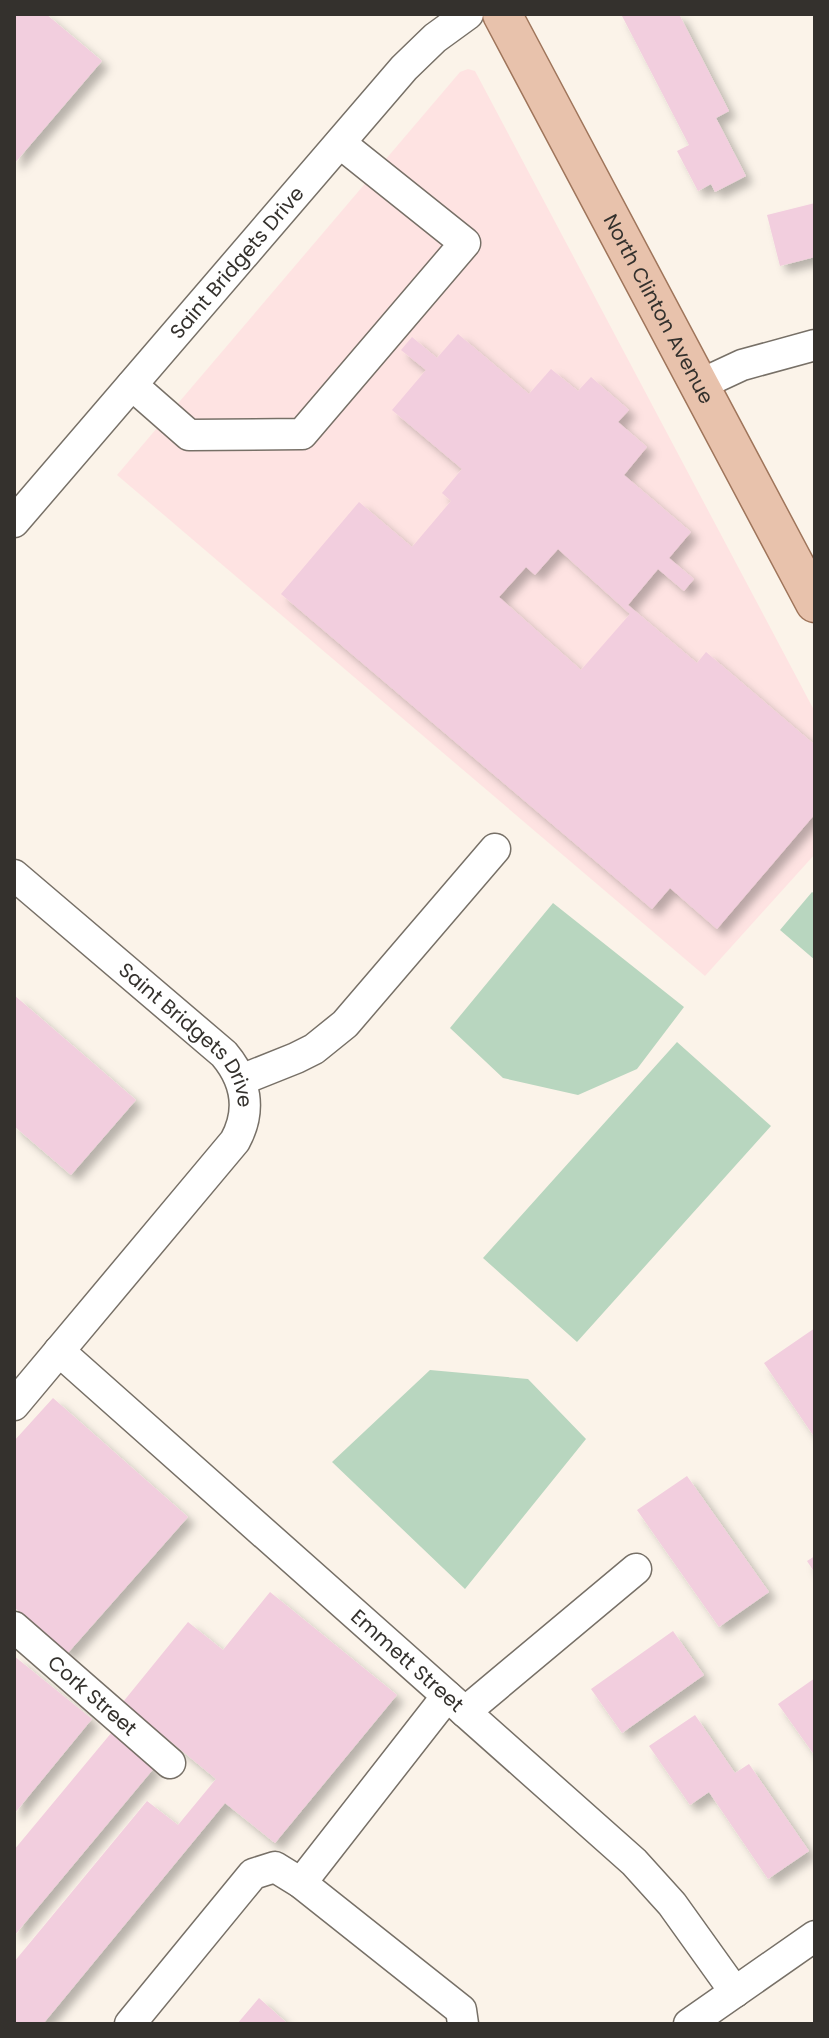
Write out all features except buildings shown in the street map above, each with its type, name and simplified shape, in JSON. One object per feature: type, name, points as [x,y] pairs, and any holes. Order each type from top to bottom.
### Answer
[{"type":"main road","name":"North Clinton Avenue","points":[[502,14],[815,603]]},
{"type":"street","name":"Saint Bridgets Drive","points":[[14,522],[419,52],[468,14]]},
{"type":"street","points":[[132,385],[189,435],[302,434],[465,243],[340,143]]},
{"type":"street","points":[[699,385],[742,365],[815,345]]},
{"type":"street","points":[[241,1080],[305,1054],[345,1024],[495,849]]},
{"type":"street","name":"Saint Bridgets Drive","points":[[14,875],[224,1054],[241,1080],[246,1111],[235,1141],[14,1405]]},
{"type":"street","name":"Emmett Street","points":[[59,1351],[643,1872],[672,1904],[735,1992]]},
{"type":"street","points":[[310,1890],[456,1704],[636,1569]]},
{"type":"street","name":"Cork Street","points":[[14,1627],[170,1763]]},
{"type":"street","points":[[130,2024],[253,1874],[275,1867],[310,1890],[461,2010],[463,2024]]},
{"type":"street","points":[[689,2024],[815,1936]]},
{"type":"shaded area","points":[[468,69],[475,71],[815,712],[815,854],[705,976],[117,475],[460,72]]},
{"type":"green space","points":[[812,892],[815,894],[815,960],[780,930]]},
{"type":"green space","points":[[553,903],[684,1007],[637,1069],[578,1095],[503,1078],[450,1028]]},
{"type":"green space","points":[[677,1042],[771,1126],[577,1342],[483,1258]]},
{"type":"green space","points":[[430,1370],[528,1379],[586,1439],[465,1589],[332,1462]]}]
